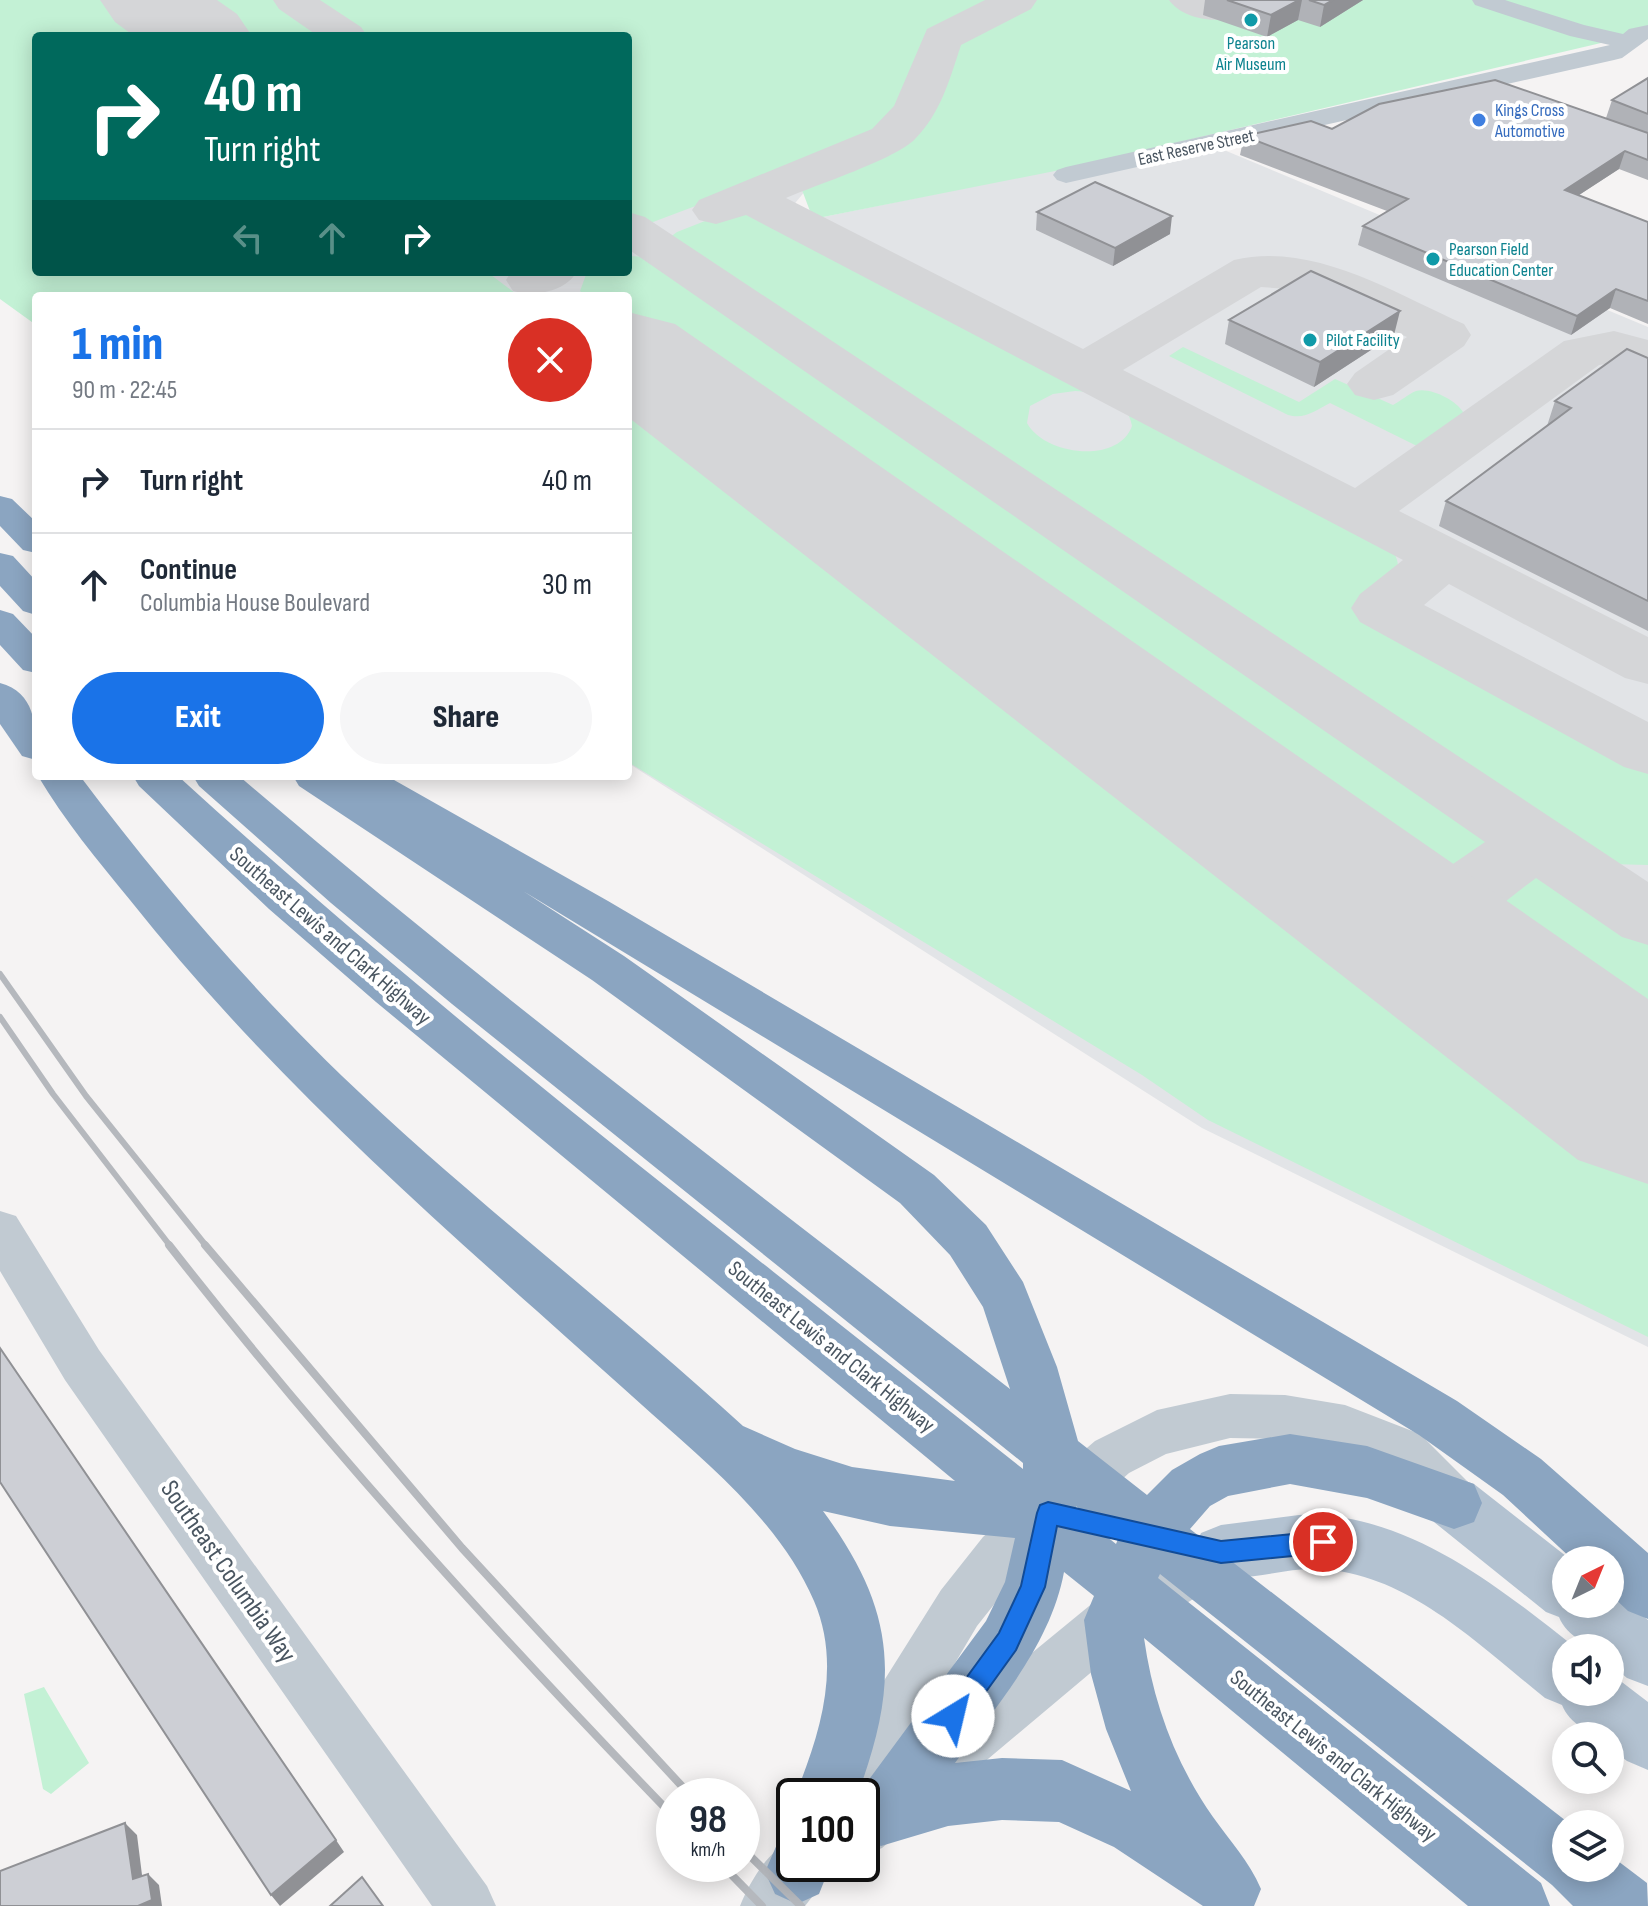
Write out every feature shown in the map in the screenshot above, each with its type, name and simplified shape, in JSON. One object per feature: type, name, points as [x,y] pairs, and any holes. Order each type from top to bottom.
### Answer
[{"type":"highway","points":[[0,506],[32,538]]},
{"type":"highway","points":[[0,564],[32,599]]},
{"type":"highway","points":[[0,622],[32,657]]},
{"type":"highway","points":[[0,696],[32,740]]},
{"type":"highway","points":[[61,780],[173,923],[306,1067],[368,1129],[710,1432],[805,1532],[836,1584],[854,1632],[859,1682],[850,1736],[852,1778]]},
{"type":"highway","name":"Southeast Lewis and Clark Highway","points":[[157,780],[284,898],[392,990],[877,1348],[1367,1701],[1552,1849]]},
{"type":"highway","name":"Southeast Lewis and Clark Highway","points":[[218,780],[877,1348],[1330,1752],[1518,1906]]},
{"type":"highway","points":[[319,780],[621,977],[917,1189],[968,1240],[1005,1298],[1031,1367],[1051,1443],[1048,1513],[1033,1587],[1007,1642],[880,1780]]},
{"type":"highway","points":[[362,780],[606,920],[1438,1418],[1522,1477],[1648,1591]]},
{"type":"highway","points":[[710,1432],[758,1460],[810,1482],[865,1498],[923,1506],[1048,1513],[1221,1552]]},
{"type":"highway","points":[[1238,1898],[1190,1838],[1159,1784],[1120,1674],[1113,1620],[1147,1536],[1191,1488],[1219,1472],[1290,1459],[1367,1472],[1454,1503]]},
{"type":"highway","points":[[880,1805],[1002,1789],[1062,1791],[1136,1825],[1238,1898]]},
{"type":"highway","points":[[1594,1882],[1624,1906]]},
{"type":"main road","points":[[1454,1503],[1552,1581]]},
{"type":"main road","points":[[1221,1552],[1323,1542],[1375,1553],[1415,1569],[1451,1592],[1552,1667]]},
{"type":"main road","points":[[1599,1618],[1648,1657]]},
{"type":"main road","points":[[1604,1706],[1648,1740]]},
{"type":"street","points":[[1483,0],[1578,31],[1641,41]]},
{"type":"street","points":[[1508,0],[1641,41]]},
{"type":"street","name":"East Reserve Street","points":[[1066,175],[1615,53],[1641,41]]},
{"type":"street","points":[[1480,83],[1522,98]]},
{"type":"street","name":"Southeast Columbia Way","points":[[0,1230],[82,1365],[467,1906]]},
{"type":"street","points":[[1048,1513],[1112,1457],[1157,1433],[1230,1416],[1285,1417],[1345,1428],[1403,1450],[1454,1503]]},
{"type":"street","points":[[880,1789],[1113,1620],[1221,1552]]},
{"type":"shaded area","points":[[20,0],[335,0],[385,32],[57,32]]},
{"type":"shaded area","points":[[1200,140],[1648,327],[1648,1347],[1202,1128],[632,766],[632,292],[357,292],[339,276],[632,276],[632,197],[781,165],[821,172],[791,208],[813,219]]},
{"type":"green space","points":[[0,0],[125,0],[168,32],[32,32],[32,276],[492,276],[514,292],[32,292],[32,322],[0,299]]},
{"type":"green space","points":[[177,0],[279,0],[326,32],[221,32]]},
{"type":"green space","points":[[305,0],[1648,0],[1648,32],[1060,170],[813,219],[794,169],[645,225],[632,219],[632,32],[353,32]]},
{"type":"green space","points":[[748,208],[775,219],[1382,540],[1398,562],[1397,571],[1384,586],[1355,607],[1648,766],[1648,865],[1609,864],[1565,845],[672,246],[669,238],[677,232],[733,210]],"holes":[[[1084,392],[1102,395],[1125,409],[1132,426],[1124,438],[1097,451],[1081,451],[1049,442],[1036,434],[1027,423],[1030,406],[1053,394]]]},
{"type":"green space","points":[[632,256],[650,257],[666,264],[1455,802],[1493,832],[1497,842],[1464,874],[1416,898],[632,329],[632,292],[580,291],[586,276],[632,276]]},
{"type":"green space","points":[[1183,347],[1299,402],[1335,379],[1393,405],[1416,391],[1435,393],[1460,407],[1462,417],[1419,447],[1330,403],[1305,415],[1288,415],[1169,356]]},
{"type":"green space","points":[[632,381],[1648,1143],[1648,1337],[1208,1120],[1142,1075],[632,764]]},
{"type":"green space","points":[[1540,869],[1554,873],[1648,934],[1648,1067],[1457,928],[1489,893]]},
{"type":"green space","points":[[44,1687],[89,1763],[51,1794],[43,1789],[24,1694]]},
{"type":"building","points":[[1227,0],[1299,0],[1271,15]]},
{"type":"building","points":[[1309,0],[1333,0],[1324,5]]},
{"type":"building","points":[[1648,78],[1648,114],[1612,100]]},
{"type":"building","points":[[1495,80],[1648,133],[1648,160],[1625,151],[1565,190],[1648,222],[1648,301],[1616,289],[1577,316],[1363,226],[1408,199],[1244,136],[1311,121],[1332,129],[1379,104]]},
{"type":"building","points":[[1095,182],[1172,216],[1115,248],[1037,212]]},
{"type":"building","points":[[1311,271],[1400,311],[1320,362],[1229,320]]},
{"type":"building","points":[[1627,349],[1648,358],[1648,601],[1446,501],[1571,408],[1555,401]]},
{"type":"building","points":[[0,1348],[336,1840],[271,1895],[0,1482]]},
{"type":"building","points":[[125,1823],[133,1879],[148,1874],[152,1900],[138,1906],[0,1906],[0,1871]]},
{"type":"building","points":[[362,1877],[383,1906],[330,1906]]},
{"type":"taxiway","points":[[293,0],[340,32]]},
{"type":"taxiway","points":[[716,210],[888,139],[900,129],[916,106],[942,38],[1017,0]]},
{"type":"taxiway","points":[[1189,0],[1215,9]]},
{"type":"taxiway","points":[[748,197],[1358,513]]},
{"type":"taxiway","points":[[632,230],[1536,842]]},
{"type":"taxiway","points":[[1084,371],[1252,271],[1313,276],[1445,335],[1374,384]]},
{"type":"taxiway","points":[[531,280],[542,276]]},
{"type":"taxiway","points":[[1358,513],[1583,352],[1614,347],[1648,356]]},
{"type":"taxiway","points":[[1358,513],[1648,663]]},
{"type":"taxiway","points":[[1443,558],[1382,608],[1648,751]]},
{"type":"taxiway","points":[[1386,910],[1405,917],[1429,917],[1536,842]]},
{"type":"taxiway","points":[[1536,842],[1648,918]]},
{"type":"runway","points":[[151,0],[195,32]]},
{"type":"runway","points":[[632,355],[1648,1104]]},
{"type":"railway","points":[[0,974],[86,1096],[207,1247]]},
{"type":"railway","points":[[0,1017],[53,1094],[171,1247]]},
{"type":"railway","points":[[169,1245],[289,1393],[414,1538],[656,1798]]},
{"type":"railway","points":[[205,1245],[462,1548],[674,1778]]},
{"type":"railway","points":[[760,1866],[801,1906]]},
{"type":"railway","points":[[739,1882],[762,1906]]},
{"type":"place","name":"Pearson Air Museum","points":[[1251,20]]},
{"type":"place","name":"Kings Cross Automotive","points":[[1479,120]]},
{"type":"place","name":"Pearson Field Education Center","points":[[1433,259]]},
{"type":"place","name":"Pilot Facility","points":[[1310,340]]},
{"type":"route","points":[[953,1716],[1007,1642],[1033,1587],[1048,1513],[1221,1552],[1323,1542]]}]
